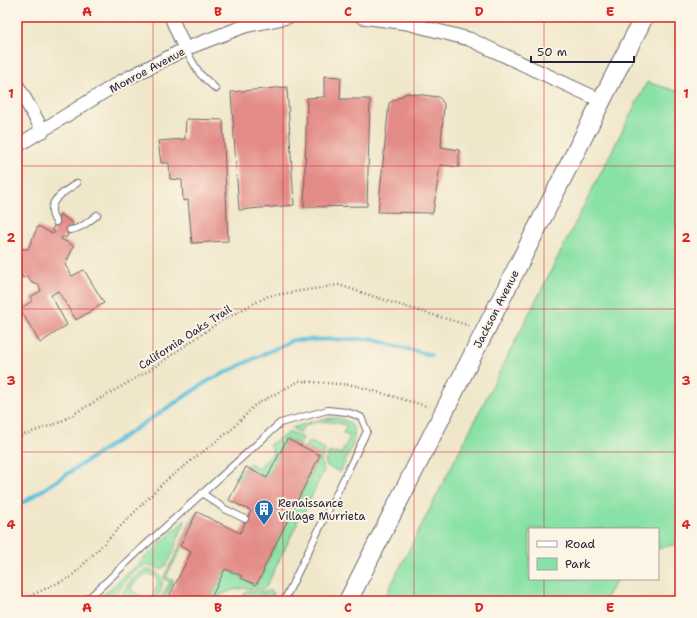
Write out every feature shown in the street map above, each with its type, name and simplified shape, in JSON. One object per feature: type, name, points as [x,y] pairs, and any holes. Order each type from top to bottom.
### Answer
[{"type":"main road","name":"Jackson Avenue","points":[[348,601],[644,17]]},
{"type":"street","points":[[171,17],[185,49]]},
{"type":"street","name":"Monroe Avenue","points":[[17,146],[120,82],[185,49],[245,26],[288,17]]},
{"type":"street","points":[[362,17],[407,23],[469,38],[602,101]]},
{"type":"street","points":[[17,85],[43,131]]},
{"type":"lane","points":[[185,49],[200,74],[216,89]]},
{"type":"lane","points":[[56,222],[51,214],[52,205],[60,195],[77,183]]},
{"type":"lane","points":[[70,230],[76,230],[97,215]]},
{"type":"lane","points":[[83,601],[91,596],[280,423],[328,410],[347,412],[361,417],[367,431],[284,601]]},
{"type":"lane","points":[[202,493],[244,519]]},
{"type":"path","name":"California Oaks Trail","points":[[17,437],[58,423],[150,370],[219,322],[268,296],[339,285],[406,307],[485,330]]},
{"type":"green space","points":[[647,82],[680,92],[680,543],[659,549],[659,528],[529,528],[529,580],[616,580],[604,601],[383,601]]},
{"type":"green space","points":[[331,418],[340,419],[351,424],[354,435],[351,448],[339,472],[327,466],[325,461],[329,452],[335,454],[337,452],[341,454],[350,437],[343,433],[347,426],[332,422],[315,422],[306,425],[300,433],[292,428],[310,422]]},
{"type":"green space","points":[[290,432],[303,438],[300,445],[287,439],[267,478],[246,467],[239,481],[235,479],[234,477],[250,463],[256,467],[260,466],[273,454],[269,445]]},
{"type":"green space","points":[[309,441],[325,449],[321,461],[324,470],[303,515],[297,519],[297,524],[266,587],[262,590],[250,588],[237,589],[225,593],[216,601],[211,601],[211,598],[225,569],[242,576],[241,578],[256,585],[320,455],[305,447]]},
{"type":"green space","points":[[197,512],[182,542],[190,522]]},
{"type":"green space","points":[[185,520],[172,554],[164,567],[161,569],[151,566],[140,568],[130,575],[122,585],[115,601],[96,601],[124,577]]},
{"type":"green space","points":[[182,542],[180,546],[182,547],[166,577],[174,581],[164,601],[162,601],[163,594],[170,582],[164,579],[164,577]]},
{"type":"green space","points":[[145,570],[158,573],[161,578],[162,585],[158,601],[147,601],[152,599],[158,583],[156,577],[149,574],[138,579],[131,587],[132,591],[146,599],[145,601],[120,601],[129,583]]},
{"type":"green space","points":[[269,590],[274,593],[269,600],[264,601],[243,596],[248,591],[266,592]]},
{"type":"building","points":[[324,76],[341,77],[340,99],[370,99],[367,206],[304,207],[307,98],[324,97]]},
{"type":"building","points":[[287,87],[294,205],[239,210],[231,92]]},
{"type":"building","points":[[407,93],[439,97],[444,104],[441,147],[459,150],[459,167],[440,165],[433,213],[378,212],[389,103]]},
{"type":"building","points":[[186,119],[223,120],[228,241],[192,243],[188,200],[183,201],[182,180],[170,179],[169,163],[161,163],[158,141],[185,139]]},
{"type":"building","points":[[60,214],[73,223],[66,238],[63,236],[61,239],[74,246],[65,265],[72,276],[84,270],[104,303],[76,320],[58,291],[51,295],[67,325],[40,343],[20,309],[32,301],[30,297],[41,291],[39,285],[32,283],[27,276],[22,278],[22,275],[19,276],[19,294],[17,295],[17,244],[19,244],[19,249],[28,249],[38,226],[53,234],[55,232],[52,230]]},
{"type":"building","name":"Renaissance Village Murrieta","points":[[287,439],[320,455],[256,585],[241,578],[242,576],[225,569],[211,598],[211,601],[167,601],[191,552],[180,546],[197,512],[240,533],[251,511],[229,500],[246,467],[267,478]]},
{"type":"waterway","points":[[17,505],[26,501],[208,381],[293,340],[370,339],[431,355]]},
{"type":"place","name":"Renaissance Village Murrieta","points":[[264,526]]}]
